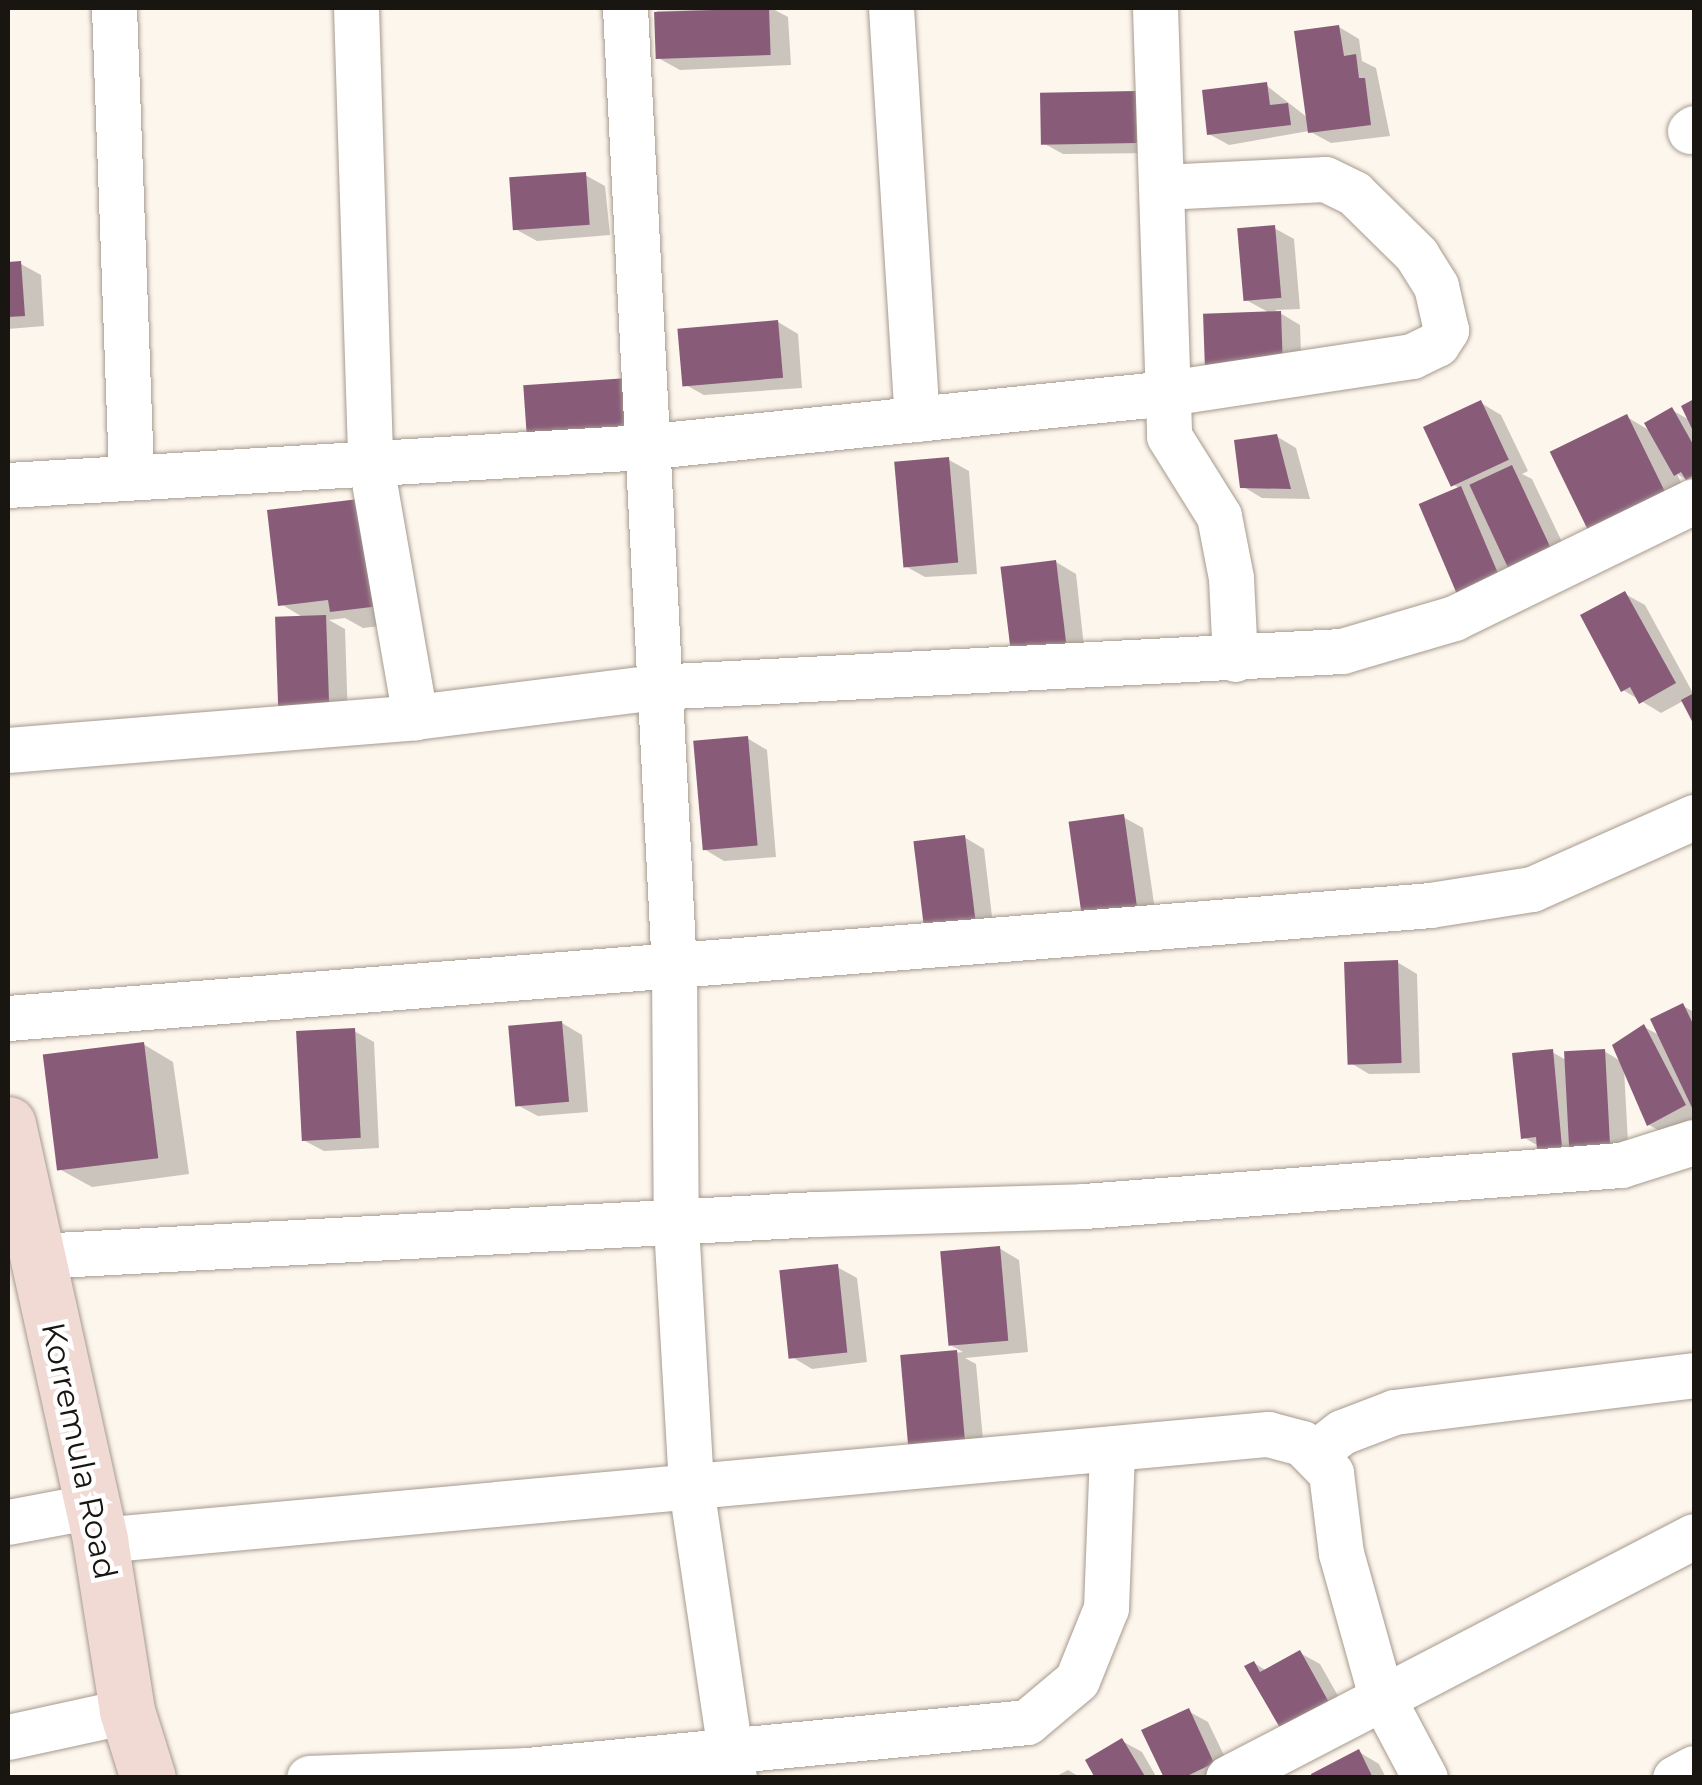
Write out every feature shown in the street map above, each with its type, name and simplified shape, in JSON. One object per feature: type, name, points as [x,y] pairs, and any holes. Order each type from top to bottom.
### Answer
[{"type":"street","points":[[114,8],[131,476]]},
{"type":"street","points":[[356,8],[370,459],[415,717]]},
{"type":"street","points":[[624,8],[656,687],[674,970],[676,1225],[691,1487],[732,1765]]},
{"type":"street","points":[[891,8],[917,419]]},
{"type":"street","points":[[1154,8],[1169,436],[1219,516],[1231,578],[1235,659]]},
{"type":"street","points":[[8,485],[370,459],[644,448],[1168,394],[1412,356],[1437,344],[1446,330],[1436,286],[1417,255],[1354,192],[1325,179],[1162,187]]},
{"type":"street","points":[[8,750],[415,717],[656,687],[1342,651],[1454,618],[1694,500]]},
{"type":"street","points":[[8,1018],[674,970],[1430,906],[1532,889],[1694,817]]},
{"type":"street","name":"Korremula Road","points":[[8,1124],[97,1523],[127,1711],[148,1778]]},
{"type":"street","points":[[38,1256],[676,1225],[816,1214],[1084,1206],[1620,1165],[1694,1142]]},
{"type":"street","points":[[1314,1453],[1342,1432],[1394,1412],[1694,1375]]},
{"type":"street","points":[[8,1522],[97,1523],[691,1487],[1268,1434],[1314,1453],[1331,1473],[1341,1553],[1380,1693],[1424,1778]]},
{"type":"street","points":[[308,1778],[732,1765],[1027,1722],[1050,1708],[1077,1680],[1106,1608],[1112,1449]]},
{"type":"street","points":[[1228,1778],[1380,1693],[1694,1536]]},
{"type":"street","points":[[8,1736],[127,1711]]},
{"type":"street","points":[[1676,1778],[1694,1768]]},
{"type":"building","points":[[769,8],[771,55],[656,59],[654,12]]},
{"type":"building","points":[[1339,25],[1344,56],[1356,54],[1359,78],[1365,78],[1371,125],[1308,133],[1294,31]]},
{"type":"building","points":[[1267,82],[1270,105],[1288,103],[1291,125],[1207,135],[1202,90]]},
{"type":"building","points":[[1136,91],[1137,143],[1041,145],[1040,93]]},
{"type":"building","points":[[586,172],[590,225],[513,230],[509,177]]},
{"type":"building","points":[[1275,225],[1281,298],[1244,301],[1237,228]]},
{"type":"building","points":[[21,261],[25,316],[8,317],[8,262]]},
{"type":"building","points":[[1281,311],[1283,373],[1205,376],[1203,314]]},
{"type":"building","points":[[778,320],[783,378],[682,387],[677,329]]},
{"type":"building","points":[[628,378],[632,433],[527,440],[523,385]]},
{"type":"building","points":[[1694,399],[1694,433],[1681,406]]},
{"type":"building","points":[[1481,400],[1509,460],[1451,487],[1423,427]]},
{"type":"building","points":[[1672,407],[1694,446],[1694,475],[1686,480],[1681,472],[1674,476],[1644,423]]},
{"type":"building","points":[[1627,414],[1669,500],[1592,538],[1550,452]]},
{"type":"building","points":[[1277,434],[1291,489],[1240,488],[1234,440]]},
{"type":"building","points":[[949,457],[958,563],[903,567],[894,462]]},
{"type":"building","points":[[1512,465],[1552,551],[1510,571],[1469,485]]},
{"type":"building","points":[[1461,486],[1500,577],[1457,595],[1419,504]]},
{"type":"building","points":[[367,498],[380,606],[330,612],[328,600],[278,606],[267,510]]},
{"type":"building","points":[[1056,560],[1068,655],[1012,662],[1000,567]]},
{"type":"building","points":[[1625,591],[1676,683],[1639,704],[1630,687],[1621,692],[1580,615]]},
{"type":"building","points":[[326,615],[329,711],[278,713],[275,617]]},
{"type":"building","points":[[1694,693],[1694,725],[1681,700]]},
{"type":"building","points":[[748,736],[758,846],[703,850],[693,741]]},
{"type":"building","points":[[1124,814],[1138,914],[1083,922],[1069,822]]},
{"type":"building","points":[[965,835],[977,931],[925,938],[913,841]]},
{"type":"building","points":[[1398,960],[1402,1063],[1348,1065],[1344,962]]},
{"type":"building","points":[[1683,1003],[1694,1026],[1694,1112],[1650,1019]]},
{"type":"building","points":[[562,1021],[569,1102],[515,1106],[508,1026]]},
{"type":"building","points":[[1644,1024],[1686,1105],[1647,1126],[1612,1045]]},
{"type":"building","points":[[355,1028],[361,1138],[302,1141],[296,1031]]},
{"type":"building","points":[[144,1042],[158,1158],[57,1171],[43,1054]]},
{"type":"building","points":[[1553,1049],[1562,1147],[1537,1150],[1536,1137],[1521,1139],[1512,1053]]},
{"type":"building","points":[[1605,1049],[1610,1151],[1569,1153],[1564,1051]]},
{"type":"building","points":[[1000,1246],[1008,1341],[949,1346],[940,1251]]},
{"type":"building","points":[[838,1264],[847,1353],[789,1359],[779,1270]]},
{"type":"building","points":[[957,1350],[966,1451],[909,1456],[900,1355]]},
{"type":"building","points":[[1300,1650],[1331,1706],[1283,1733],[1244,1666],[1254,1661],[1260,1672]]},
{"type":"building","points":[[1189,1708],[1214,1763],[1183,1778],[1164,1778],[1141,1730]]},
{"type":"building","points":[[1122,1738],[1146,1778],[1095,1778],[1085,1760]]},
{"type":"building","points":[[1359,1749],[1373,1778],[1312,1778],[1311,1774]]}]
